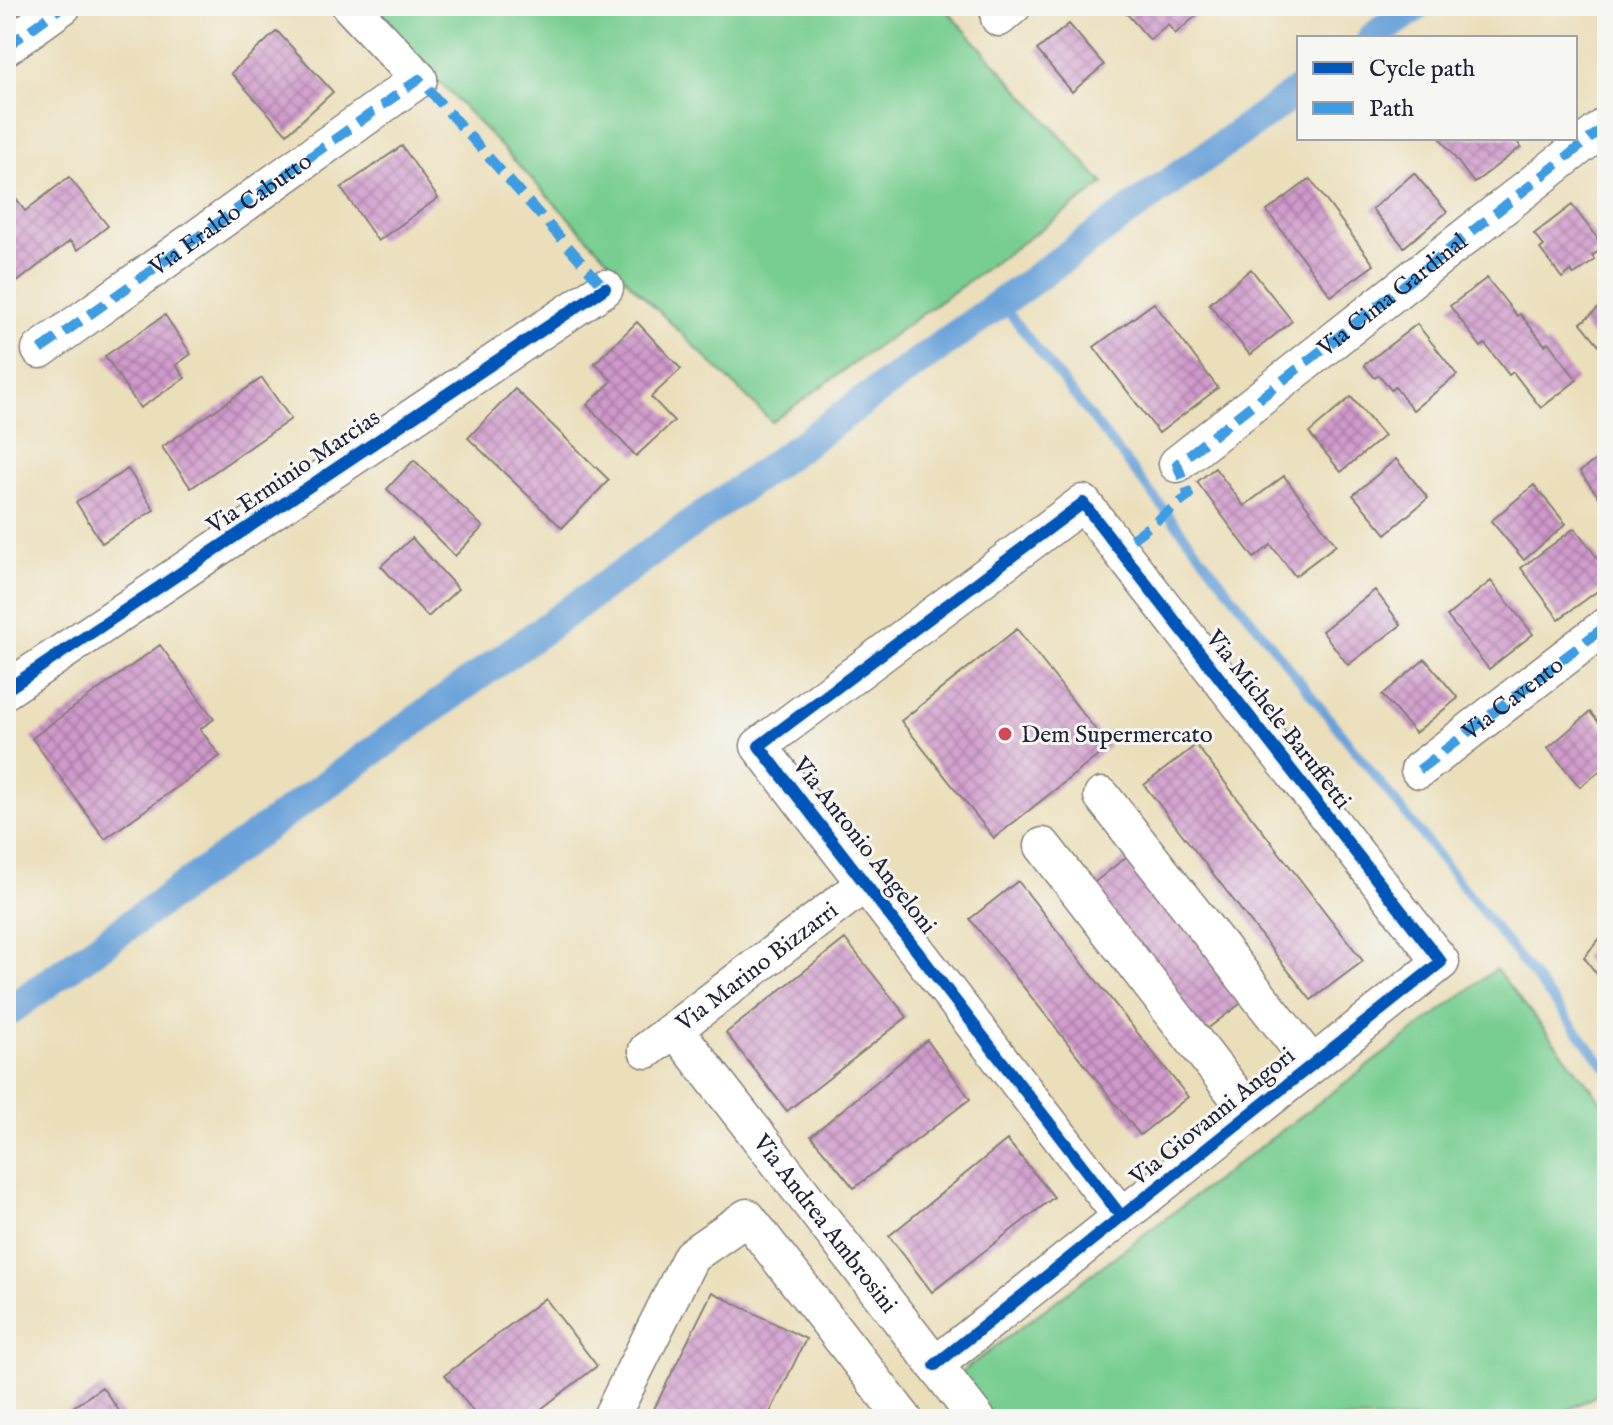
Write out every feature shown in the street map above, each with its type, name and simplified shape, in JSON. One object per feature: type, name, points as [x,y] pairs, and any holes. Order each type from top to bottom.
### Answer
[{"type":"street","points":[[6,47],[63,6]]},
{"type":"street","name":"Via Eraldo Cabutto","points":[[40,350],[419,79],[350,6]]},
{"type":"street","name":"Via Cima Gardinal","points":[[1177,464],[1607,125]]},
{"type":"street","name":"Via Erminio Marcias","points":[[6,690],[605,288]]},
{"type":"street","name":"Via Antonio Angeloni","points":[[1083,503],[759,746],[867,882],[1121,1216]]},
{"type":"street","name":"Via Michele Baruffetti","points":[[1083,503],[1441,962]]},
{"type":"street","name":"Via Cavento","points":[[1419,770],[1607,625]]},
{"type":"street","points":[[1102,796],[1312,1064]]},
{"type":"street","points":[[1043,846],[1250,1113]]},
{"type":"street","name":"Via Marino Bizzarri","points":[[661,1040],[867,882]]},
{"type":"street","name":"Via Giovanni Angori","points":[[935,1365],[1441,962]]},
{"type":"street","name":"Via Andrea Ambrosini","points":[[661,1040],[977,1419]]},
{"type":"street","points":[[610,1419],[691,1256],[747,1217],[904,1419]]},
{"type":"green space","points":[[368,6],[943,6],[1104,184],[772,422],[633,286]]},
{"type":"green space","points":[[1496,969],[1607,1108],[1607,1390],[1550,1419],[995,1419],[959,1374]]},
{"type":"building","points":[[1120,6],[1189,6],[1197,15],[1175,34],[1168,24],[1150,40]]},
{"type":"building","points":[[1069,24],[1104,65],[1072,92],[1037,50]]},
{"type":"building","points":[[277,31],[333,92],[287,134],[231,73]]},
{"type":"building","points":[[1442,140],[1516,140],[1521,147],[1474,183]]},
{"type":"building","points":[[402,146],[438,198],[378,241],[341,188]]},
{"type":"building","points":[[1414,173],[1447,212],[1404,247],[1372,209]]},
{"type":"building","points":[[69,177],[108,226],[78,250],[70,241],[17,282],[6,268],[6,205],[15,198],[25,211]]},
{"type":"building","points":[[1310,179],[1374,265],[1331,296],[1267,211]]},
{"type":"building","points":[[1572,205],[1604,247],[1592,256],[1595,260],[1574,275],[1571,271],[1562,278],[1540,249],[1544,246],[1534,234]]},
{"type":"building","points":[[1251,269],[1292,321],[1250,355],[1209,304]]},
{"type":"building","points":[[1487,278],[1517,316],[1520,314],[1545,345],[1548,342],[1577,380],[1541,408],[1513,372],[1509,375],[1485,344],[1481,347],[1450,306]]},
{"type":"building","points":[[1607,301],[1607,355],[1581,323]]},
{"type":"building","points":[[1154,303],[1218,388],[1159,433],[1094,347]]},
{"type":"building","points":[[165,315],[191,354],[176,365],[185,378],[140,408],[105,356]]},
{"type":"building","points":[[637,322],[681,369],[651,397],[674,421],[636,456],[587,405],[612,381],[595,363]]},
{"type":"building","points":[[1417,324],[1457,375],[1413,410],[1395,387],[1391,390],[1379,375],[1375,378],[1364,365]]},
{"type":"building","points":[[262,378],[291,419],[191,488],[162,447]]},
{"type":"building","points":[[515,389],[609,480],[562,528],[468,438]]},
{"type":"building","points":[[1351,397],[1384,436],[1341,472],[1309,433]]},
{"type":"building","points":[[1607,451],[1607,508],[1580,472]]},
{"type":"building","points":[[1396,459],[1428,498],[1386,534],[1353,495]]},
{"type":"building","points":[[414,460],[483,527],[455,556],[387,489]]},
{"type":"building","points":[[1215,468],[1244,506],[1284,476],[1336,545],[1295,576],[1271,545],[1254,558],[1197,482]]},
{"type":"building","points":[[128,469],[154,510],[102,543],[76,502]]},
{"type":"building","points":[[1534,485],[1566,524],[1524,560],[1491,521]]},
{"type":"building","points":[[1575,528],[1607,571],[1607,584],[1559,619],[1521,568]]},
{"type":"building","points":[[412,538],[458,589],[428,617],[381,566]]},
{"type":"building","points":[[1491,581],[1533,634],[1489,669],[1447,616]]},
{"type":"building","points":[[1375,590],[1401,625],[1348,665],[1322,631]]},
{"type":"building","name":"Dem Supermercato","points":[[1017,629],[1109,747],[994,838],[901,721]]},
{"type":"building","points":[[160,645],[214,719],[200,729],[220,756],[105,839],[32,738]]},
{"type":"building","points":[[1425,659],[1458,698],[1415,733],[1382,695]]},
{"type":"building","points":[[1590,712],[1607,732],[1607,765],[1580,787],[1548,748]]},
{"type":"building","points":[[1196,745],[1363,961],[1311,1000],[1144,785]]},
{"type":"building","points":[[1130,854],[1244,1001],[1203,1032],[1090,886]]},
{"type":"building","points":[[1018,881],[1188,1097],[1140,1135],[970,919]]},
{"type":"building","points":[[1607,930],[1607,988],[1584,957]]},
{"type":"building","points":[[845,939],[907,1017],[787,1111],[726,1033]]},
{"type":"building","points":[[927,1040],[970,1099],[854,1188],[811,1136]]},
{"type":"building","points":[[1007,1140],[1054,1197],[932,1292],[889,1236]]},
{"type":"building","points":[[712,1292],[806,1339],[767,1419],[649,1419]]},
{"type":"building","points":[[545,1298],[597,1366],[528,1419],[479,1419],[445,1375]]},
{"type":"building","points":[[102,1387],[125,1419],[56,1419]]},
{"type":"waterway","points":[[1375,36],[1417,6]]},
{"type":"waterway","points":[[6,1013],[1297,91]]},
{"type":"waterway","points":[[1001,303],[1607,1069]]},
{"type":"marked path","points":[[6,47],[63,6]]},
{"type":"marked path","points":[[40,350],[419,79],[605,288]]},
{"type":"marked path","points":[[1132,539],[1189,496],[1177,464],[1607,125]]},
{"type":"marked path","points":[[1419,770],[1607,625]]},
{"type":"cycle path","points":[[6,690],[605,288]]},
{"type":"cycle path","points":[[935,1365],[1441,962],[1083,503],[759,746],[1121,1216]]},
{"type":"place","name":"Dem Supermercato","points":[[1005,734]]}]
